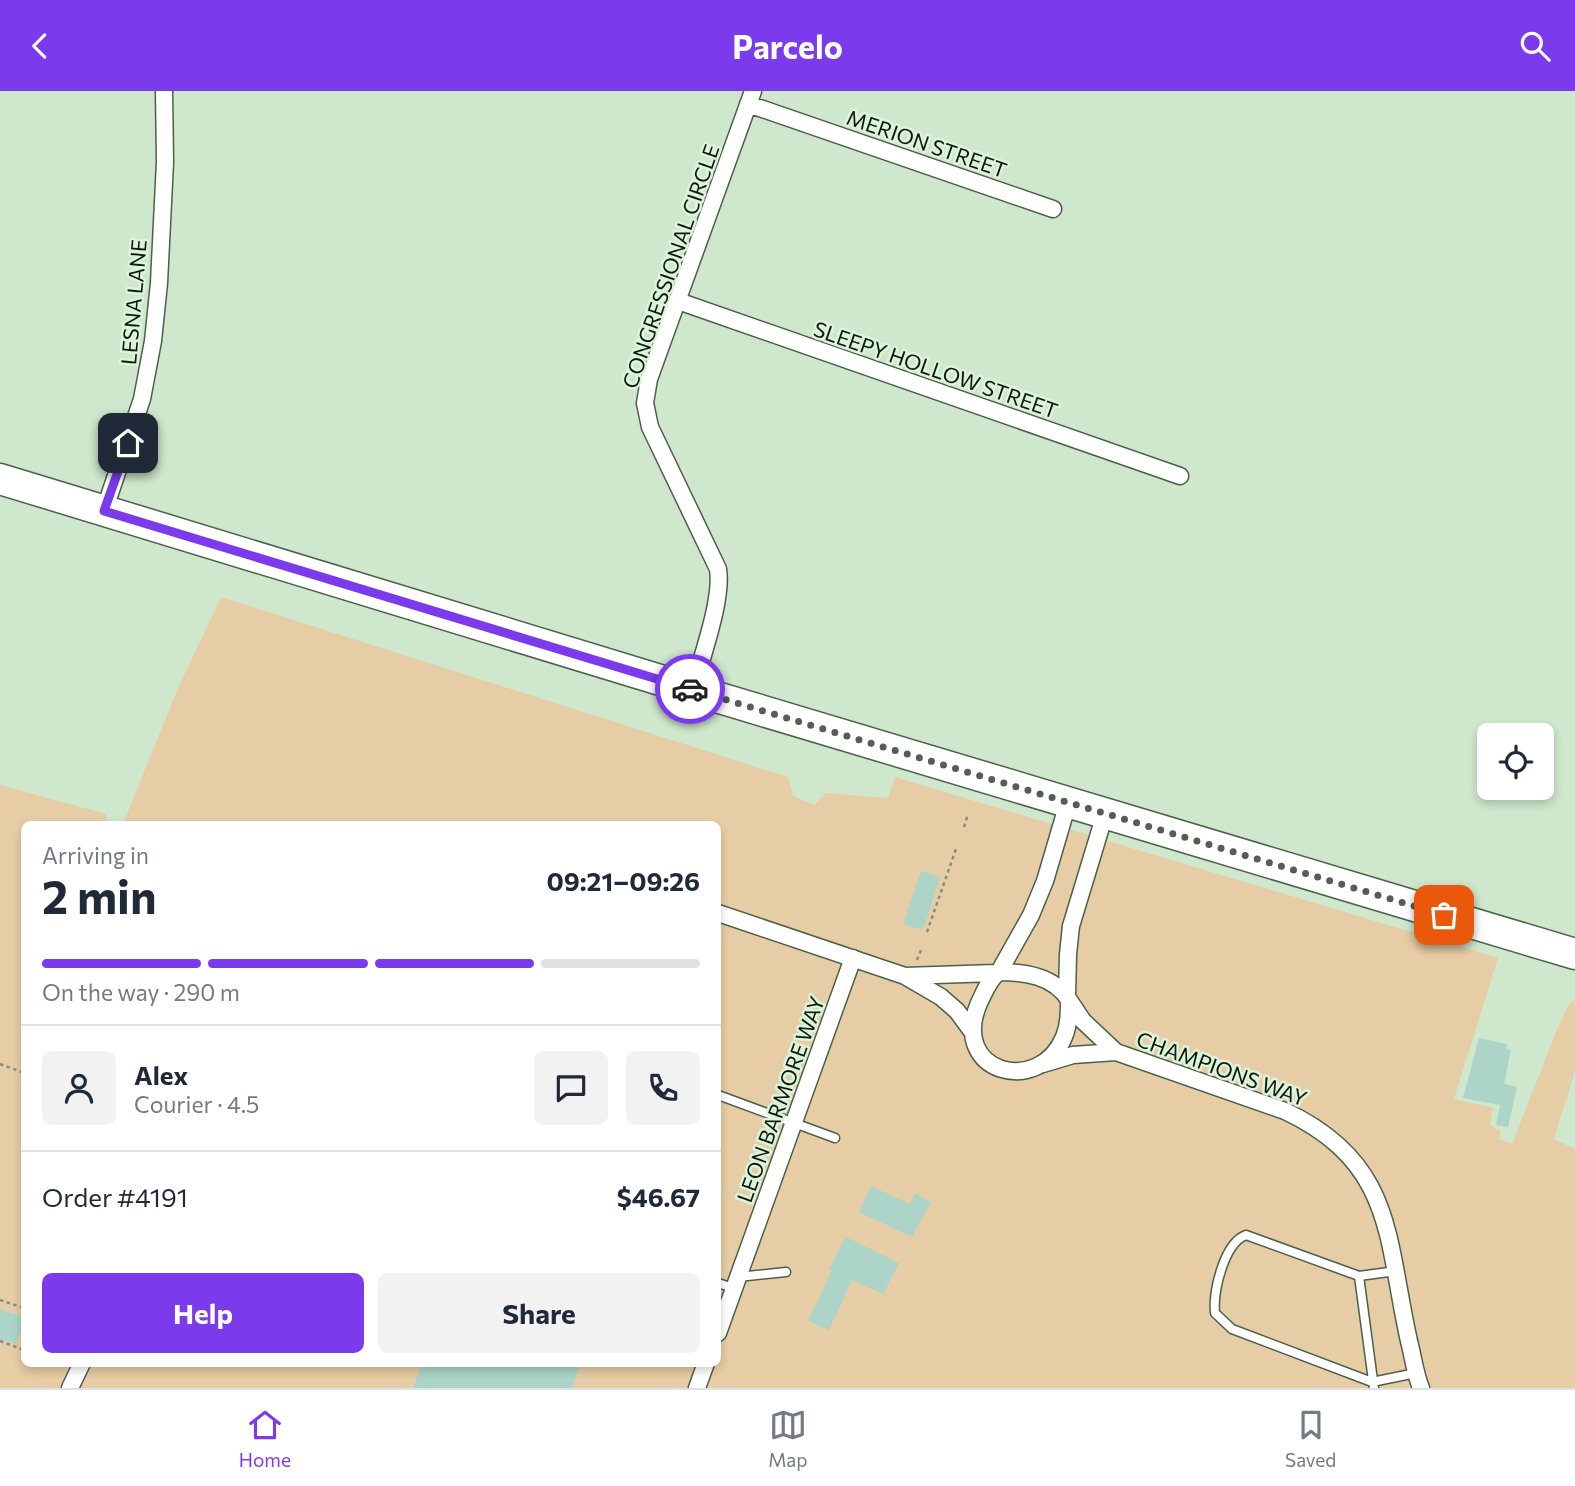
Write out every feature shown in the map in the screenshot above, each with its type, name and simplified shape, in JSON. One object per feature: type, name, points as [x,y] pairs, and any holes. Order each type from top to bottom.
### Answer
[{"type":"highway","points":[[0,479],[1575,954]]},
{"type":"street","name":"LESNA LANE","points":[[104,511],[142,399],[153,341],[159,283],[165,162],[164,91]]},
{"type":"street","name":"MERION STREET","points":[[751,98],[1053,209]]},
{"type":"street","name":"CONGRESSIONAL CIRCLE","points":[[693,690],[716,598],[719,569],[650,427],[645,403],[649,379],[751,98]]},
{"type":"street","name":"SLEEPY HOLLOW STREET","points":[[678,301],[1180,476]]},
{"type":"street","points":[[971,1030],[977,1009],[1031,915],[1045,881],[1068,803]]},
{"type":"street","points":[[1041,1065],[1057,1050],[1067,1027],[1071,926],[1105,814]]},
{"type":"street","name":"CHAMPIONS WAY","points":[[721,914],[853,958],[910,970],[1018,972],[1036,975],[1049,981],[1068,998],[1083,1021],[1116,1052]]},
{"type":"street","name":"LEON BARMORE WAY","points":[[721,1324],[853,958]]},
{"type":"street","name":"CHAMPIONS WAY","points":[[910,970],[957,1011],[971,1030],[982,1057],[998,1068],[1021,1071],[1073,1055],[1116,1052],[1285,1111],[1308,1122],[1326,1135],[1343,1150],[1371,1184],[1389,1232],[1419,1380]]},
{"type":"street","points":[[70,1387],[74,1367]]},
{"type":"street","points":[[70,1387],[80,1367]]},
{"type":"street","points":[[697,1388],[705,1367]]},
{"type":"lane","points":[[721,1096],[835,1138]]},
{"type":"lane","points":[[1396,1271],[1359,1276],[1246,1235],[1232,1243],[1215,1290],[1216,1313],[1232,1329],[1373,1385],[1419,1380]]},
{"type":"lane","points":[[721,1283],[786,1272]]},
{"type":"lane","points":[[1359,1276],[1373,1385]]},
{"type":"path","points":[[964,827],[968,814]]},
{"type":"path","points":[[927,932],[957,846]]},
{"type":"path","points":[[910,970],[921,950]]},
{"type":"path","points":[[0,1065],[21,1072]]},
{"type":"path","points":[[0,1300],[21,1307]]},
{"type":"path","points":[[0,1341],[21,1349]]},
{"type":"shaded area","points":[[221,597],[788,777],[793,796],[814,805],[826,793],[888,798],[895,777],[1498,958],[1454,1099],[1493,1108],[1490,1124],[1500,1131],[1500,1139],[1512,1144],[1558,1027],[1571,1001],[1575,1001],[1575,1071],[1554,1139],[1575,1149],[1575,1388],[0,1388],[0,785],[106,814],[106,821],[21,821],[21,1367],[721,1367],[721,821],[124,821],[178,688]]},
{"type":"building","points":[[921,871],[940,877],[923,930],[903,924]]},
{"type":"building","points":[[1479,1038],[1507,1044],[1506,1049],[1511,1050],[1504,1084],[1517,1087],[1508,1127],[1496,1125],[1500,1105],[1463,1098]]},
{"type":"building","points":[[871,1186],[910,1204],[915,1193],[931,1202],[912,1237],[859,1212]]},
{"type":"building","points":[[846,1237],[899,1263],[883,1294],[852,1280],[829,1330],[808,1321],[832,1270],[829,1269]]},
{"type":"building","points":[[0,1309],[21,1316],[21,1332],[16,1344],[0,1339]]},
{"type":"building","points":[[421,1367],[579,1367],[572,1388],[413,1388]]},
{"type":"way so far","points":[[690,689],[1444,915]]},
{"type":"route","points":[[128,443],[104,511],[690,689]]}]
